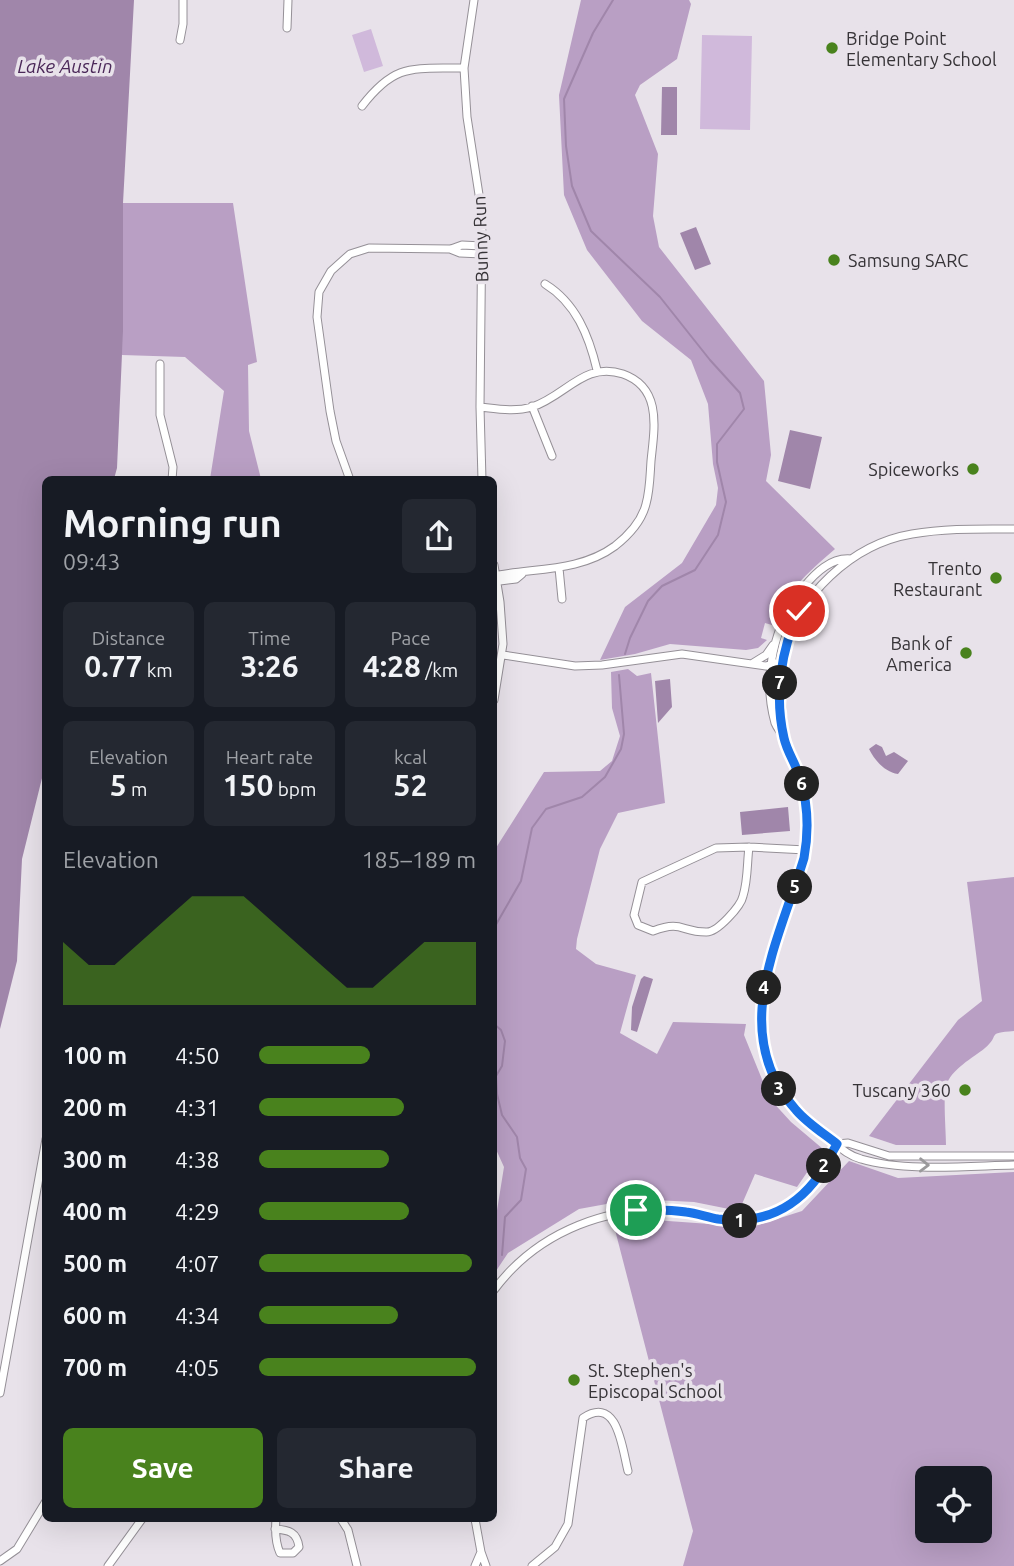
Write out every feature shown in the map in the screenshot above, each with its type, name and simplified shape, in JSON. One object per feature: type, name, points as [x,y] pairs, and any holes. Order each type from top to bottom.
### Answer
[{"type":"street","points":[[180,40],[183,0]]},
{"type":"street","points":[[287,29],[288,0]]},
{"type":"street","name":"Bunny Run","points":[[474,0],[464,68],[467,117],[478,182],[482,250],[482,476]]},
{"type":"street","points":[[362,106],[378,85],[397,72],[464,68]]},
{"type":"street","points":[[349,476],[336,441],[330,411],[317,317],[319,292],[331,271],[350,254],[369,248],[450,249],[460,253],[482,250]]},
{"type":"street","points":[[545,284],[559,292],[581,323],[591,344],[597,370]]},
{"type":"street","points":[[160,364],[160,415],[173,467],[172,476]]},
{"type":"street","points":[[480,407],[517,411],[533,407],[597,370],[627,375],[641,385],[653,405],[655,415],[646,505],[629,534],[614,547],[590,560],[559,568],[497,577]]},
{"type":"street","points":[[533,407],[552,456]]},
{"type":"street","points":[[783,737],[780,691],[783,656],[792,626],[805,603],[850,559],[909,534],[941,530],[1014,529]]},
{"type":"street","points":[[850,559],[839,558],[809,581],[788,611],[775,644],[771,665],[773,714],[800,778],[808,822],[806,850],[765,979],[761,1012],[765,1056],[781,1091],[800,1115],[844,1152],[885,1164],[1014,1165]]},
{"type":"street","points":[[559,568],[562,599]]},
{"type":"street","points":[[497,590],[503,655],[497,685]]},
{"type":"street","points":[[753,663],[766,655],[775,644]]},
{"type":"street","points":[[503,655],[575,666],[682,654],[771,665],[783,656]]},
{"type":"street","points":[[749,846],[743,898],[718,928],[712,932],[702,932],[672,924],[653,931],[638,925],[634,915],[642,882],[716,848],[749,846],[806,850]]},
{"type":"street","points":[[837,1144],[848,1143],[889,1156],[1014,1156]]},
{"type":"street","points":[[497,1286],[506,1274],[550,1239],[577,1225],[601,1217],[636,1210],[666,1210],[743,1221],[781,1211],[815,1181],[837,1144]]},
{"type":"street","points":[[0,1393],[42,1161]]},
{"type":"street","points":[[532,1566],[555,1547],[568,1524],[583,1418],[592,1412],[603,1412],[610,1416],[617,1427],[628,1471]]},
{"type":"street","points":[[0,1561],[17,1549],[42,1508]]},
{"type":"street","points":[[108,1566],[140,1522]]},
{"type":"street","points":[[275,1529],[276,1522]]},
{"type":"street","points":[[343,1522],[348,1530],[357,1566]]},
{"type":"street","points":[[476,1522],[486,1566]]},
{"type":"street","points":[[475,1566],[481,1552]]},
{"type":"shaded area","points":[[581,0],[689,0],[691,4],[677,59],[640,85],[635,95],[658,154],[653,216],[659,247],[764,381],[771,455],[766,481],[835,549],[799,583],[772,625],[765,623],[761,638],[767,640],[758,648],[746,650],[670,644],[600,660],[625,607],[682,563],[716,505],[718,488],[713,464],[708,404],[691,360],[642,321],[587,250],[564,195],[559,95]]},
{"type":"shaded area","points":[[371,29],[383,66],[364,72],[352,35]]},
{"type":"shaded area","points":[[702,35],[752,36],[750,130],[700,129]]},
{"type":"shaded area","points":[[123,203],[233,203],[257,362],[248,365],[249,431],[260,476],[210,476],[224,391],[185,357],[122,355]]},
{"type":"shaded area","points":[[628,669],[637,676],[651,673],[665,803],[618,813],[600,849],[576,949],[596,964],[636,975],[620,1033],[657,1054],[673,1022],[746,1024],[744,1035],[770,1099],[791,1122],[823,1149],[797,1187],[755,1174],[739,1211],[694,1202],[634,1199],[579,1209],[508,1253],[497,1270],[497,1210],[504,1167],[497,1152],[497,846],[544,772],[600,771],[612,761],[620,736],[612,708],[611,672]]},
{"type":"shaded area","points":[[1014,877],[1014,1031],[996,1034],[990,1044],[957,1069],[949,1080],[945,1098],[946,1145],[896,1145],[869,1136],[958,1020],[982,1001],[967,882]]},
{"type":"shaded area","points":[[849,1161],[898,1178],[1014,1172],[1014,1566],[683,1566],[693,1531],[614,1226],[626,1218],[752,1227],[802,1211]]},
{"type":"water","name":"Lake Austin","points":[[0,0],[134,0],[123,203],[123,331],[117,468],[115,476],[42,476],[42,778],[22,859],[17,961],[0,1029]]},
{"type":"water","points":[[662,87],[677,87],[677,135],[661,135]]},
{"type":"water","points":[[696,227],[711,264],[695,270],[680,233]]},
{"type":"water","points":[[790,430],[822,437],[810,489],[778,481]]},
{"type":"water","points":[[670,679],[672,707],[658,723],[655,681]]},
{"type":"water","points":[[876,744],[882,747],[886,756],[894,752],[908,761],[898,774],[885,768],[874,758],[869,749]]},
{"type":"water","points":[[788,807],[790,831],[742,835],[740,812]]},
{"type":"water","points":[[644,976],[653,979],[637,1032],[631,1030],[632,1007]]},
{"type":"waterway","points":[[613,0],[593,33],[564,99],[566,146],[572,186],[591,231],[660,297],[740,393],[744,409],[717,444],[717,462],[726,502],[718,535],[695,570],[662,586],[648,601],[625,654]]},
{"type":"waterway","points":[[497,923],[521,881],[532,828],[546,809],[582,797],[605,777],[621,749],[624,734],[619,675]]},
{"type":"waterway","points":[[497,1027],[505,1041],[502,1066],[497,1074]]},
{"type":"waterway","points":[[497,1094],[502,1115],[517,1137],[520,1158],[526,1169],[521,1200],[505,1217],[502,1255]]},
{"type":"place","name":"Bridge Point Elementary School","points":[[832,48]]},
{"type":"place","name":"Samsung SARC","points":[[834,260]]},
{"type":"place","name":"Spiceworks","points":[[973,469]]},
{"type":"place","name":"Trento Restaurant","points":[[996,578]]},
{"type":"place","name":"Bank of America","points":[[966,653]]},
{"type":"place","name":"Tuscany 360","points":[[965,1090]]},
{"type":"place","name":"St. Stephen's Episcopal School","points":[[574,1380]]},
{"type":"route","points":[[636,1210],[688,1212],[715,1219],[743,1221],[762,1218],[781,1211],[801,1195],[815,1181],[837,1144],[800,1115],[781,1091],[765,1056],[762,1041],[761,1012],[765,979],[796,886],[807,840],[808,822],[800,778],[783,737],[780,691],[783,656],[799,611]]}]
